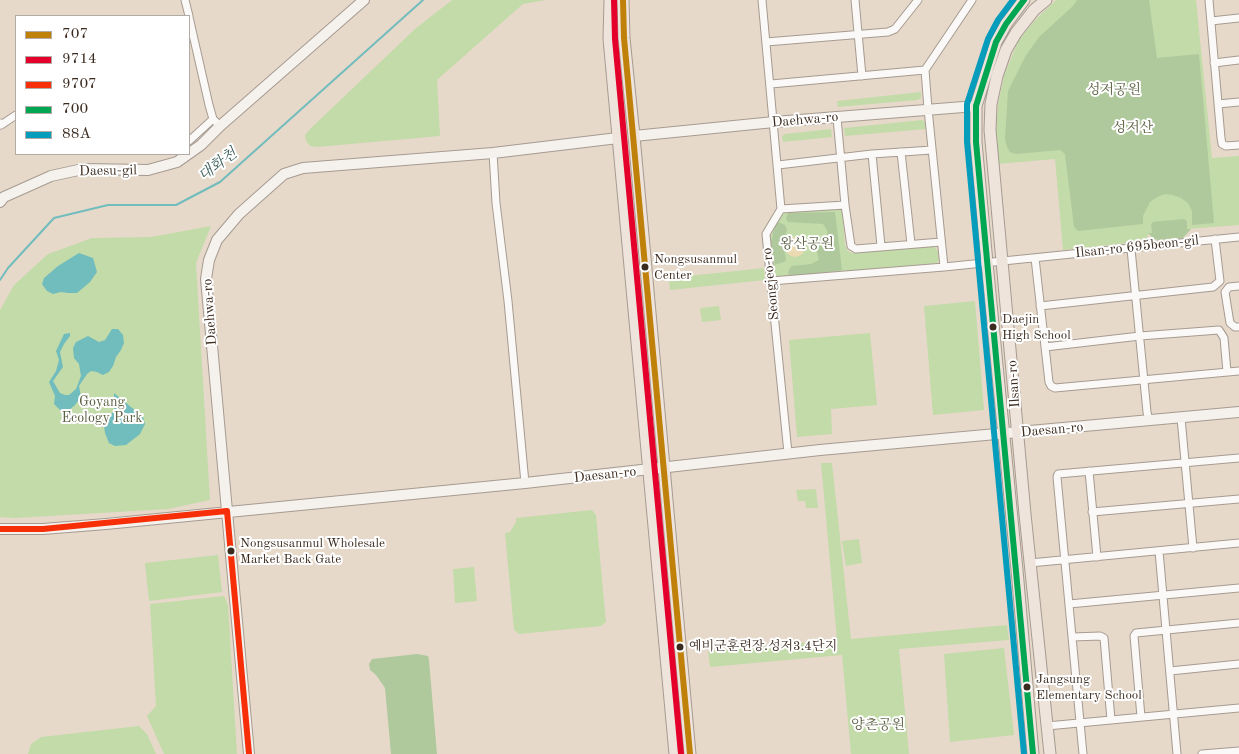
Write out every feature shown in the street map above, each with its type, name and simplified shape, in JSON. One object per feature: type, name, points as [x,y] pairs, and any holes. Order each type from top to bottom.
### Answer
[{"type":"main road","points":[[610,0],[609,39],[675,754]]},
{"type":"main road","points":[[623,0],[624,38],[690,754]]},
{"type":"main road","name":"Ilsan-ro","points":[[1024,0],[1006,24],[996,42],[987,68],[976,106],[976,142],[986,263],[1017,570],[1032,754]]},
{"type":"main road","name":"Ilsan-ro","points":[[1046,0],[1034,10],[1016,33],[1006,50],[997,76],[991,104],[990,130],[1017,433],[1050,754]]},
{"type":"street","points":[[185,0],[189,15]]},
{"type":"street","name":"Daesu-gil","points":[[190,153],[201,145],[217,122],[364,0]]},
{"type":"street","points":[[766,0],[762,0],[781,209],[845,205]]},
{"type":"street","points":[[855,0],[862,76]]},
{"type":"street","points":[[766,42],[888,32],[895,29],[918,0]]},
{"type":"street","points":[[944,267],[925,70],[972,0]]},
{"type":"street","points":[[1209,0],[1222,144],[1226,146],[1239,145]]},
{"type":"street","points":[[1211,21],[1239,18]]},
{"type":"street","points":[[190,21],[209,105],[217,122],[190,140]]},
{"type":"street","points":[[1214,62],[1239,60]]},
{"type":"street","points":[[771,84],[925,70]]},
{"type":"street","points":[[1218,104],[1239,102]]},
{"type":"street","name":"Daehwa-ro","points":[[634,136],[774,122],[976,106]]},
{"type":"street","points":[[0,123],[1,125],[15,117]]},
{"type":"street","points":[[837,118],[845,205],[851,246],[856,249],[942,242]]},
{"type":"street","name":"Daehwa-ro","points":[[249,754],[206,279],[209,260],[217,240],[239,214],[284,174],[303,168],[493,152],[618,138]]},
{"type":"street","points":[[778,165],[872,154],[932,150]]},
{"type":"street","points":[[493,152],[496,203],[508,301],[525,483]]},
{"type":"street","points":[[901,152],[911,244]]},
{"type":"street","points":[[872,154],[881,246]]},
{"type":"street","name":"Daesu-gil","points":[[1,199],[51,176],[83,169],[148,170],[177,162],[187,155]]},
{"type":"street","name":"Seongjeo-ro","points":[[781,209],[766,234],[788,453]]},
{"type":"street","name":"Ilsan-ro 695beon-gil","points":[[771,282],[986,263],[1239,237]]},
{"type":"street","points":[[1040,306],[1213,287],[1220,281],[1215,239]]},
{"type":"street","points":[[1131,249],[1149,421]]},
{"type":"street","points":[[1035,258],[1050,386],[1055,388],[1239,371]]},
{"type":"street","points":[[1237,327],[1230,323],[1226,292],[1229,287],[1239,286]]},
{"type":"street","points":[[1045,347],[1140,336],[1219,330],[1224,338],[1229,372]]},
{"type":"street","name":"Daesan-ro","points":[[0,529],[70,527],[525,483],[788,453],[1239,412]]},
{"type":"street","points":[[1182,418],[1193,548]]},
{"type":"street","points":[[1083,754],[1058,474],[1239,458]]},
{"type":"street","points":[[1089,471],[1097,556]]},
{"type":"street","points":[[1092,512],[1239,499]]},
{"type":"street","points":[[1030,563],[1239,543]]},
{"type":"street","points":[[1159,551],[1177,754]]},
{"type":"street","points":[[1069,604],[1239,588]]},
{"type":"street","points":[[1141,717],[1134,636],[1136,633],[1239,623]]},
{"type":"street","points":[[1073,635],[1100,636],[1104,638],[1111,720]]},
{"type":"street","points":[[1170,671],[1239,664]]},
{"type":"street","points":[[1047,726],[1239,708]]},
{"type":"street","points":[[1202,754],[1239,751]]},
{"type":"green space","points":[[452,0],[546,0],[523,4],[437,80],[440,136],[317,147],[310,146],[306,141],[305,135],[310,129],[415,29]]},
{"type":"green space","name":"성저산","points":[[1056,0],[1196,0],[1212,158],[1239,156],[1239,225],[1187,229],[1187,221],[1151,225],[1152,233],[1148,234],[1147,241],[1063,250],[1055,159],[998,164],[996,130],[998,104],[1004,76],[1018,41],[1035,20]]},
{"type":"green space","name":"성저산","points":[[1077,0],[1149,0],[1157,58],[1199,54],[1214,223],[1192,225],[1192,211],[1188,203],[1181,198],[1165,194],[1150,202],[1143,216],[1143,224],[1078,231],[1074,227],[1065,154],[1060,150],[1016,154],[1010,152],[1005,139],[1008,91],[1025,57],[1039,37],[1073,6]]},
{"type":"green space","points":[[921,92],[921,98],[917,100],[838,107],[837,101]]},
{"type":"green space","points":[[922,120],[925,122],[926,129],[845,136],[844,128]]},
{"type":"green space","points":[[831,129],[832,137],[783,142],[782,136],[785,134]]},
{"type":"green space","name":"왕산공원","points":[[842,208],[845,245],[848,251],[852,253],[932,245],[938,251],[939,260],[937,263],[780,280],[775,276],[769,243],[773,228],[782,214],[785,212]]},
{"type":"green space","points":[[835,212],[842,270],[792,277],[788,274],[792,266],[811,264],[819,260],[818,245],[822,238],[827,236],[827,230],[823,224],[788,222],[786,219],[787,215],[789,213]]},
{"type":"green space","points":[[1184,219],[1187,221],[1187,229],[1191,229],[1183,238],[1158,240],[1148,233],[1152,233],[1151,225],[1153,222]]},
{"type":"green space","points":[[778,222],[785,225],[787,230],[783,242],[786,261],[775,265],[771,243],[774,229]]},
{"type":"green space","name":"Goyang Ecology Park","points":[[211,226],[196,263],[210,500],[168,509],[15,518],[0,517],[0,310],[14,285],[48,254],[92,238],[151,237]]},
{"type":"green space","points":[[764,268],[765,280],[670,290],[669,278]]},
{"type":"green space","points":[[975,301],[984,410],[933,415],[924,306]]},
{"type":"green space","points":[[719,306],[721,320],[702,322],[700,308]]},
{"type":"green space","points":[[870,333],[877,405],[831,409],[832,434],[797,437],[789,340]]},
{"type":"green space","name":"양촌공원","points":[[821,463],[832,463],[851,639],[1007,625],[1009,640],[899,649],[909,754],[851,754],[842,655],[710,667],[708,651],[837,640]]},
{"type":"green space","points":[[816,489],[818,508],[806,508],[805,501],[798,501],[796,490]]},
{"type":"green space","points":[[592,510],[596,515],[606,622],[601,626],[519,634],[514,630],[505,533],[510,532],[516,522],[516,518]]},
{"type":"green space","points":[[859,539],[862,563],[846,566],[842,541]]},
{"type":"green space","points":[[218,555],[222,592],[149,601],[145,563]]},
{"type":"green space","points":[[474,567],[477,601],[455,603],[453,569]]},
{"type":"green space","points":[[224,596],[228,605],[237,754],[164,754],[147,716],[156,706],[150,604]]},
{"type":"green space","points":[[1004,648],[1014,735],[950,742],[944,654]]},
{"type":"green space","points":[[417,654],[428,656],[429,660],[437,754],[391,754],[385,688],[370,670],[369,664],[372,659]]},
{"type":"green space","points":[[139,726],[147,734],[156,754],[28,754],[31,744],[41,737]]},
{"type":"sand","points":[[791,237],[799,237],[805,243],[805,251],[799,257],[791,257],[785,251],[785,243]]},
{"type":"water","points":[[79,253],[93,258],[97,272],[90,282],[77,293],[61,292],[53,294],[47,291],[42,284],[44,278],[58,266]]},
{"type":"water","points":[[112,329],[118,329],[123,335],[124,343],[113,366],[109,372],[103,375],[91,371],[87,374],[79,386],[81,397],[75,405],[68,411],[60,410],[54,404],[55,396],[49,382],[56,371],[59,360],[56,351],[64,334],[70,333],[60,352],[63,367],[53,381],[60,393],[69,395],[76,389],[81,376],[79,364],[74,358],[73,348],[76,342],[88,336],[99,342],[105,340]]},
{"type":"water","points":[[114,393],[143,417],[145,424],[140,434],[126,445],[115,446],[109,443],[105,433],[104,426],[114,410]]},
{"type":"waterway","name":"대화천","points":[[0,280],[8,268],[54,218],[108,205],[176,205],[220,182],[423,0]]},
{"type":"transit line","name":"9714","points":[[614,0],[615,39],[681,754]]},
{"type":"transit line","name":"707","points":[[623,0],[624,38],[690,754]]},
{"type":"transit line","name":"88A","points":[[1013,0],[998,20],[988,39],[967,104],[967,142],[1024,754]]},
{"type":"transit line","name":"700","points":[[1024,0],[1006,24],[996,42],[976,106],[976,142],[1033,754]]},
{"type":"transit line","name":"9707","points":[[227,511],[249,754]]},
{"type":"transit line","name":"9707","points":[[0,529],[43,529],[227,511]]},
{"type":"place","name":"Nongsusanmul Center","points":[[645,267]]},
{"type":"place","name":"Daejin High School","points":[[993,327]]},
{"type":"place","name":"Nongsusanmul Wholesale Market Back Gate","points":[[231,551]]},
{"type":"place","name":"예비군훈련장.성저3.4단지","points":[[680,647]]},
{"type":"place","name":"Jangsung Elementary School","points":[[1027,687]]},
{"type":"park label","name":"성저공원","points":[[1114,90]]}]
